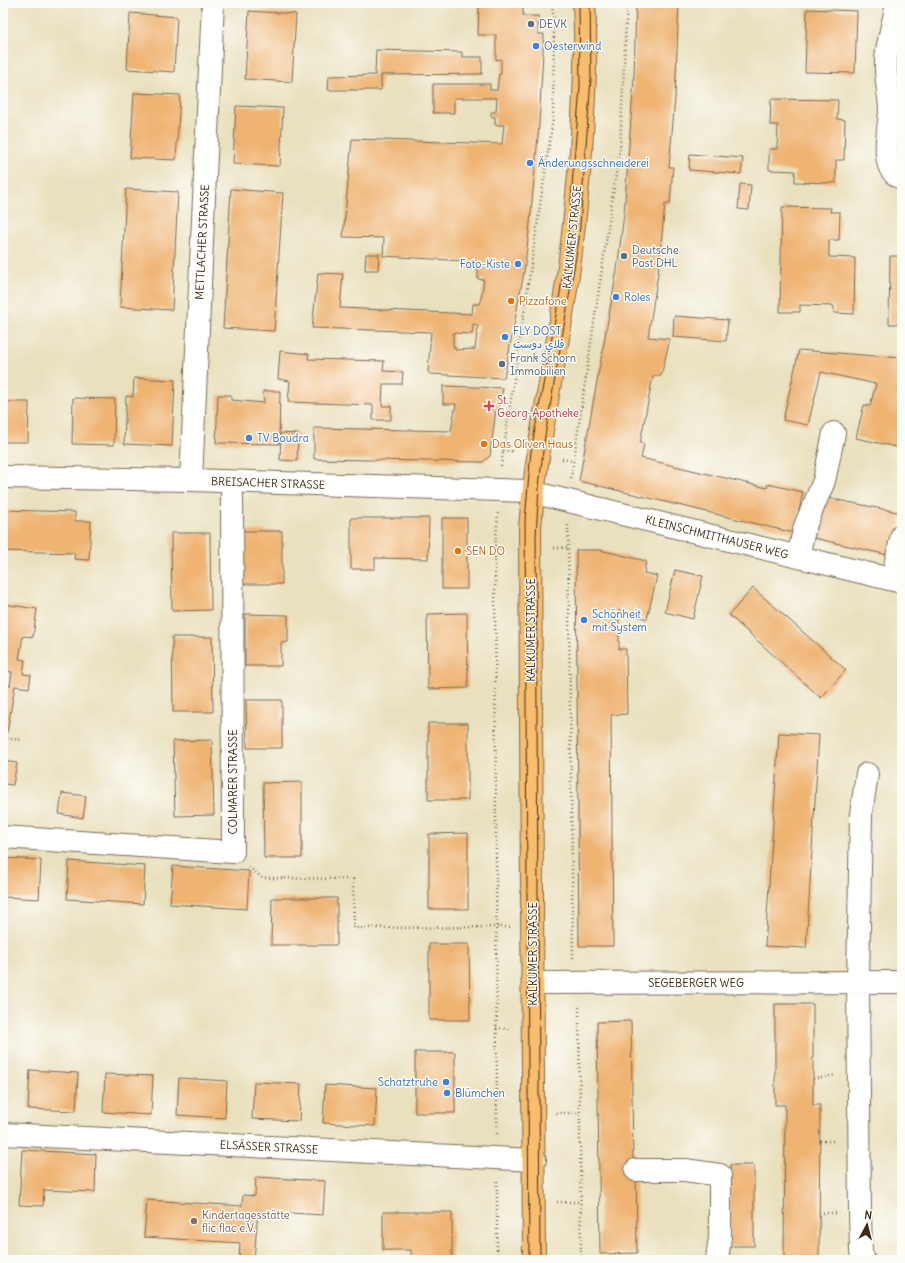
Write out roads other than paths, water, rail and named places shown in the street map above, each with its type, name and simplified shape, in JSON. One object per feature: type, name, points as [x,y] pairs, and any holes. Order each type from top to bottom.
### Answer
[{"type":"main road","name":"KALKUMER STRASSE","points":[[534,1260],[535,1160],[530,534],[533,492],[540,440],[566,289],[575,222],[585,89],[584,3]]},
{"type":"street","name":"METTLACHER STRASSE","points":[[191,480],[213,3]]},
{"type":"street","points":[[897,3],[886,60],[887,96],[896,112],[888,162],[889,167],[897,176],[902,178]]},
{"type":"street","points":[[798,556],[805,526],[824,480],[834,434]]},
{"type":"street","name":"BREISACHER STRASSE","points":[[3,476],[191,480],[533,492]]},
{"type":"street","name":"COLMARER STRASSE","points":[[3,837],[233,852],[232,482]]},
{"type":"street","name":"KLEINSCHMITTHAUSER WEG","points":[[533,492],[897,581]]},
{"type":"street","points":[[897,581],[902,535]]},
{"type":"street","points":[[864,1260],[861,1252],[860,1212],[858,982],[861,814],[867,774]]},
{"type":"street","name":"SEGEBERGER WEG","points":[[533,983],[902,982]]},
{"type":"street","name":"ELSÄSSER STRASSE","points":[[3,1134],[535,1160]]},
{"type":"street","points":[[636,1170],[685,1170],[720,1175],[720,1236],[717,1260]]},
{"type":"tram line","points":[[529,1260],[525,520],[531,451],[560,293],[568,236],[580,87],[579,3]]},
{"type":"tram line","points":[[540,1260],[536,535],[544,442],[579,239],[591,79],[590,3]]},
{"type":"place","name":"DEVK","points":[[531,24]]},
{"type":"place","name":"Oesterwind","points":[[536,46]]},
{"type":"place","name":"Änderungsschneiderei","points":[[530,163]]},
{"type":"place","name":"Deutsche Post DHL","points":[[624,256]]},
{"type":"place","name":"Foto-Kiste","points":[[518,264]]},
{"type":"place","name":"Roles","points":[[616,297]]},
{"type":"place","name":"Pizzafone","points":[[511,301]]},
{"type":"place","name":"FLY DOST فلاي دوست","points":[[505,337]]},
{"type":"place","name":"Frank Schorn Immobilien","points":[[502,364]]},
{"type":"place","name":"St. Georg-Apotheke","points":[[489,406]]},
{"type":"place","name":"TV Boudra","points":[[249,438]]},
{"type":"place","name":"Das Oliven Haus","points":[[484,444]]},
{"type":"place","name":"SEN DO","points":[[458,551]]},
{"type":"place","name":"Schönheit mit System","points":[[584,620]]},
{"type":"place","name":"Schatztruhe","points":[[446,1082]]},
{"type":"place","name":"Blümchen","points":[[447,1093]]},
{"type":"place","name":"Kindertagesstätte flic flac e.V.","points":[[194,1221]]}]
